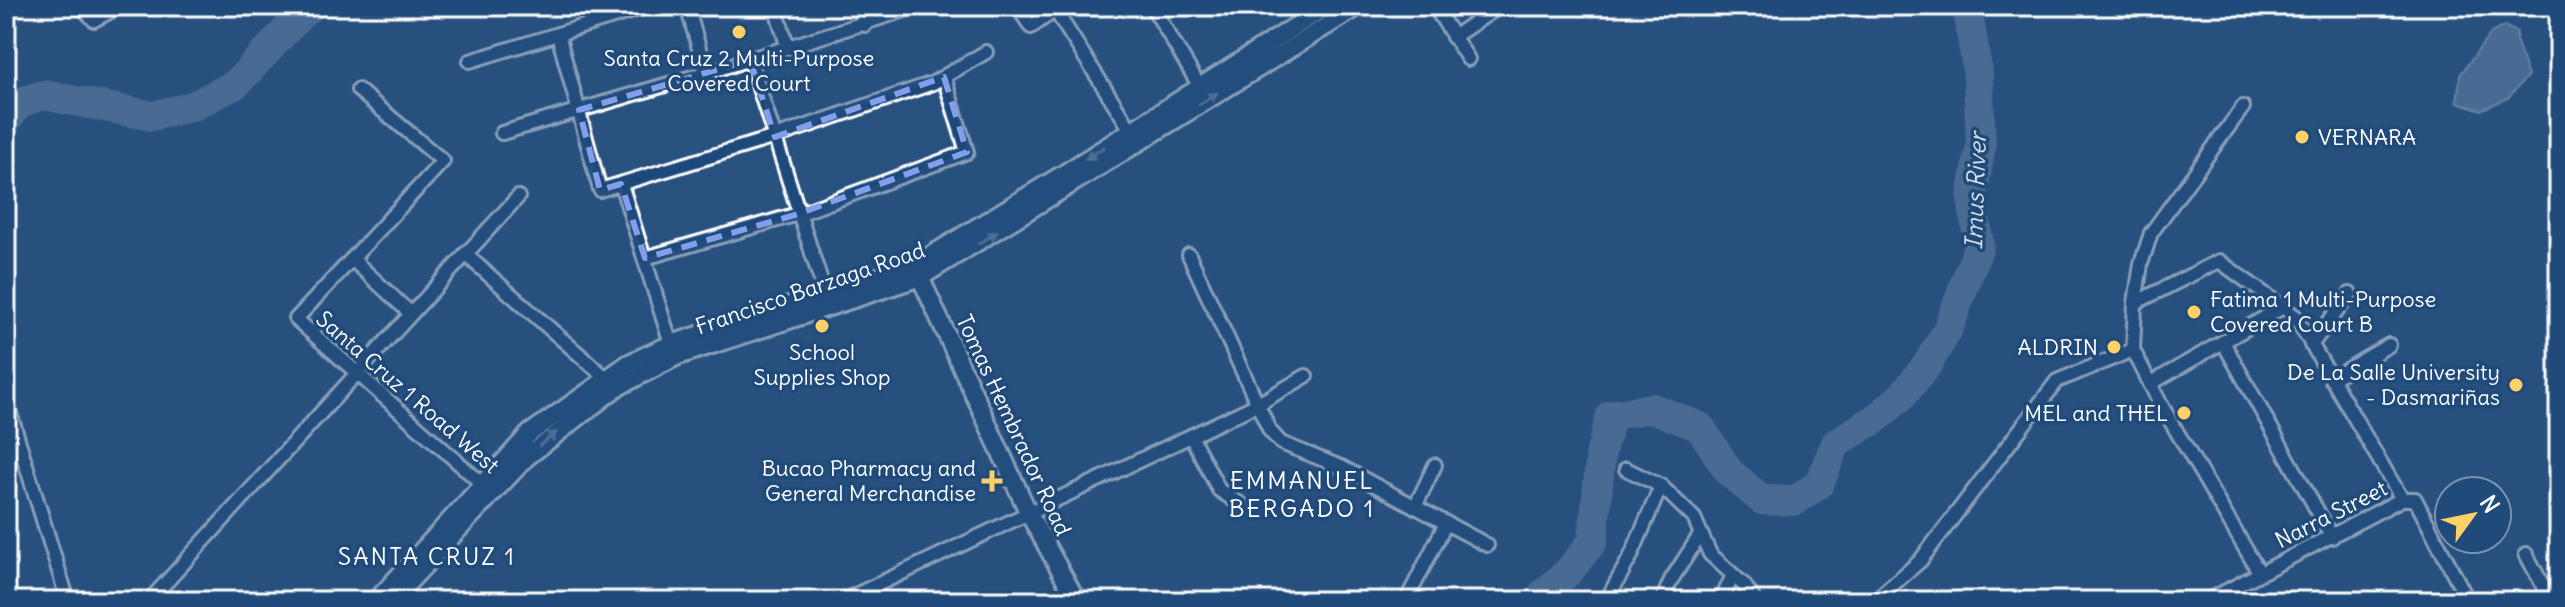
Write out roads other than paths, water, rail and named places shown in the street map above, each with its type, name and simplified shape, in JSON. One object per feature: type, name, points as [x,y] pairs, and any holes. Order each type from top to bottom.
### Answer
[{"type":"street","points":[[81,6],[94,20],[120,6]]},
{"type":"street","points":[[470,61],[558,34],[607,12],[649,6]]},
{"type":"street","points":[[687,6],[706,73]]},
{"type":"street","points":[[775,6],[788,48]]},
{"type":"street","points":[[859,6],[865,25]]},
{"type":"street","points":[[502,133],[865,25],[918,6]]},
{"type":"street","points":[[1017,6],[1031,27],[1058,8],[1131,130]]},
{"type":"street","points":[[1152,6],[1200,87]]},
{"type":"street","name":"Francisco Barzaga Road","points":[[918,271],[1131,130],[1327,6]]},
{"type":"street","points":[[1434,6],[1468,59]]},
{"type":"street","points":[[1453,37],[1500,6]]},
{"type":"street","name":"Francisco Barzaga Road","points":[[391,601],[488,489],[530,433],[629,363],[671,344],[918,271],[1349,9]]},
{"type":"street","points":[[558,34],[600,190],[775,137],[933,83],[986,52]]},
{"type":"street","points":[[750,60],[827,300]]},
{"type":"street","points":[[645,258],[798,214],[967,152],[944,77]]},
{"type":"street","points":[[358,90],[443,161],[352,259],[411,314]]},
{"type":"street","points":[[2243,107],[2151,233],[2141,264],[2133,350],[2259,572]]},
{"type":"street","points":[[621,184],[671,344]]},
{"type":"street","points":[[149,601],[518,197]]},
{"type":"street","points":[[465,254],[606,378]]},
{"type":"street","points":[[1189,255],[1270,431],[1281,443],[1341,467],[1487,545]]},
{"type":"street","name":"Santa Cruz 1 Road West","points":[[352,259],[296,319],[488,489]]},
{"type":"street","points":[[2135,303],[2219,261],[2283,307],[2295,316],[2402,499]]},
{"type":"street","name":"Tomas Hembrador Road","points":[[918,271],[1029,514],[1077,601]]},
{"type":"street","points":[[2311,345],[2350,294]]},
{"type":"street","name":"Francisco Barzaga Road","points":[[376,601],[488,489],[604,397],[638,375],[678,356],[827,300]]},
{"type":"street","points":[[2150,384],[2283,307]]},
{"type":"street","points":[[2223,342],[2332,537]]},
{"type":"street","points":[[2331,379],[2389,345]]},
{"type":"street","points":[[1889,601],[1882,594],[1920,561],[2057,381],[2133,350]]},
{"type":"street","points":[[843,601],[1258,404],[1306,376]]},
{"type":"street","points":[[6,400],[68,601]]},
{"type":"street","points":[[1191,436],[1219,490],[1243,506]]},
{"type":"street","points":[[1415,507],[1435,465]]},
{"type":"street","points":[[1626,469],[1661,486],[1694,518],[1710,554],[1755,601]]},
{"type":"street","points":[[1606,601],[1631,556],[1661,486]]},
{"type":"street","name":"Narra Street","points":[[2207,601],[2402,499],[2415,499],[2468,601]]},
{"type":"street","points":[[1406,601],[1446,523]]},
{"type":"street","points":[[1662,601],[1671,580],[1700,535]]},
{"type":"street","points":[[2526,554],[2551,601]]},
{"type":"street","points":[[1721,601],[1733,575]]},
{"type":"water","points":[[2504,26],[2517,32],[2516,39],[2528,76],[2508,98],[2481,110],[2457,102],[2460,75],[2491,33]]},
{"type":"waterway","points":[[6,121],[20,102],[44,95],[152,116],[193,106],[236,84],[312,6]]},
{"type":"waterway","name":"Imus River","points":[[1539,601],[1593,541],[1601,452],[1611,415],[1652,408],[1700,427],[1729,472],[1762,500],[1795,501],[1819,484],[1836,443],[1877,418],[1902,396],[1927,365],[1948,329],[1979,246],[1972,197],[1981,145],[1978,75],[1967,6]]},
{"type":"place","name":"Santa Cruz 2 Multi-Purpose Covered Court","points":[[739,32]]},
{"type":"place","name":"VERNARA","points":[[2302,137]]},
{"type":"place","name":"Fatima 1 Multi-Purpose Covered Court B","points":[[2194,312]]},
{"type":"place","name":"School Supplies Shop","points":[[822,326]]},
{"type":"place","name":"ALDRIN","points":[[2114,347]]},
{"type":"place","name":"De La Salle University - Dasmariñas","points":[[2516,385]]},
{"type":"place","name":"MEL and THEL","points":[[2184,413]]},
{"type":"place","name":"Bucao Pharmacy and General Merchandise","points":[[992,481]]},
{"type":"district","name":"EMMANUEL BERGADO 1","points":[[1302,495]]},
{"type":"district","name":"SANTA CRUZ 1","points":[[427,557]]}]
